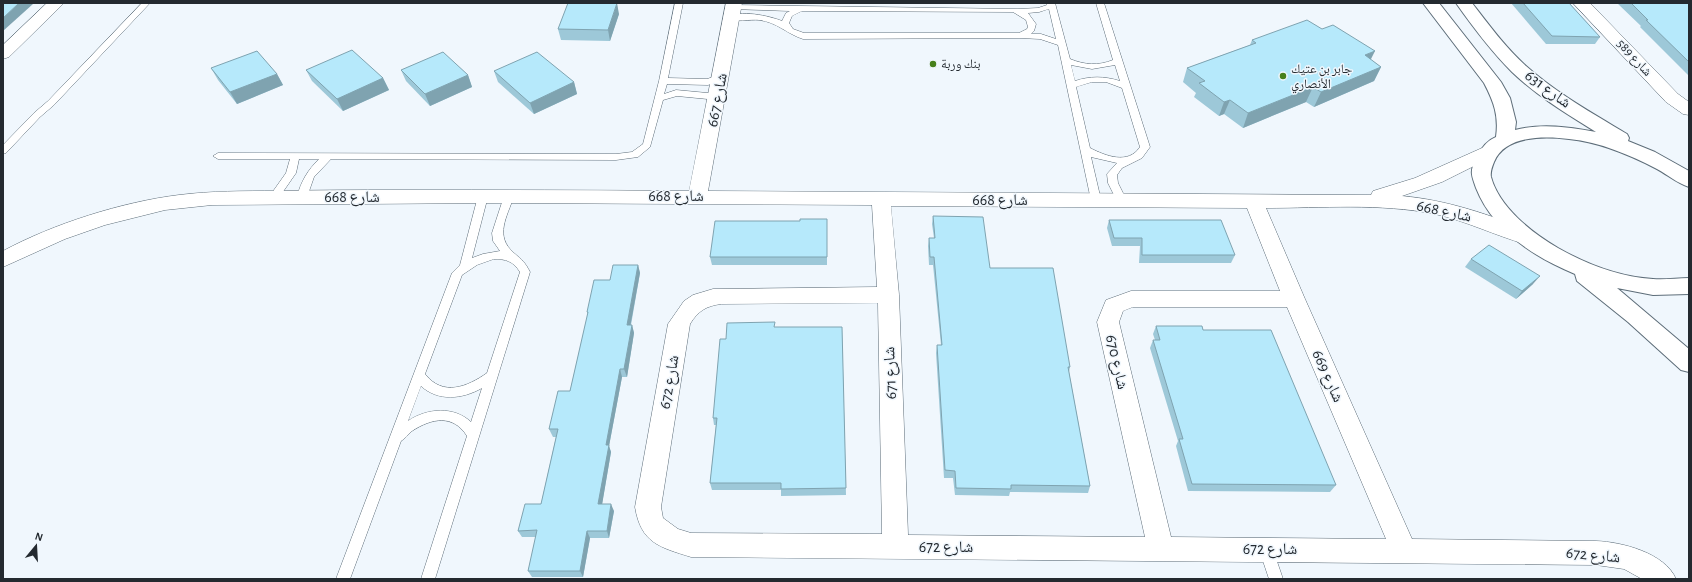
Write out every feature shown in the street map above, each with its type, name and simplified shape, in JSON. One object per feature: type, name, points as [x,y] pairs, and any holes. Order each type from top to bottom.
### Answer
[{"type":"main road","points":[[1431,3],[1492,82],[1501,98],[1507,122],[1505,139]]},
{"type":"main road","name":"شارع 631","points":[[1464,3],[1506,56],[1534,82],[1551,95],[1649,156]]},
{"type":"main road","points":[[1684,175],[1649,156],[1609,141],[1569,133],[1533,132],[1505,139],[1488,152],[1481,175],[1493,205],[1525,237],[1545,250],[1568,262],[1610,278],[1645,285],[1689,286]]},
{"type":"main road","points":[[1568,262],[1636,316],[1689,363]]},
{"type":"street","points":[[3,54],[56,3]]},
{"type":"street","name":"شارع 589","points":[[1581,3],[1672,98],[1689,110]]},
{"type":"street","name":"شارع 667","points":[[698,196],[722,77],[733,9]]},
{"type":"street","name":"شارع 668","points":[[1359,201],[1404,190],[1455,169],[1488,152]]},
{"type":"street","name":"شارع 668","points":[[3,260],[57,235],[117,216],[159,205],[212,198],[274,197],[698,196],[1122,201],[1359,201],[1419,205],[1459,213],[1490,222],[1525,237]]},
{"type":"street","name":"شارع 671","points":[[881,199],[888,295],[895,546]]},
{"type":"street","name":"شارع 669","points":[[1254,201],[1294,299],[1404,550]]},
{"type":"street","name":"شارع 672","points":[[888,295],[721,296],[704,298],[694,303],[686,311],[679,324],[648,507],[651,522],[662,533],[691,545],[1404,550],[1615,554],[1634,560],[1654,571],[1663,579]]},
{"type":"street","name":"شارع 670","points":[[1161,549],[1108,322],[1114,306],[1131,299],[1294,299]]},
{"type":"lane","points":[[3,151],[146,3]]},
{"type":"lane","points":[[218,156],[616,157],[635,155],[647,145],[663,81],[679,3]]},
{"type":"lane","points":[[1100,3],[1145,147],[1139,156],[1119,166],[1112,174],[1113,183],[1122,201]]},
{"type":"lane","points":[[733,9],[1039,10],[1051,4],[1066,60],[1096,200]]},
{"type":"lane","points":[[733,9],[748,17],[764,18],[779,22],[790,31],[803,36],[1020,36],[1040,37],[1061,43]]},
{"type":"lane","points":[[786,27],[786,18],[794,11],[800,9]]},
{"type":"lane","points":[[1014,10],[1026,15],[1032,23],[1030,31],[1020,36]]},
{"type":"lane","points":[[1066,60],[1079,66],[1093,68],[1108,66],[1118,60]]},
{"type":"lane","points":[[663,81],[708,82],[722,77]]},
{"type":"lane","points":[[1071,86],[1081,80],[1090,78],[1116,81],[1127,87]]},
{"type":"lane","points":[[658,99],[676,93],[718,97]]},
{"type":"lane","points":[[1085,150],[1097,156],[1114,160],[1129,161]]},
{"type":"lane","points":[[274,197],[291,173],[295,157]]},
{"type":"lane","points":[[302,197],[305,183],[313,170],[328,157]]},
{"type":"lane","points":[[465,266],[483,196]]},
{"type":"lane","points":[[509,196],[497,233],[498,241],[512,258]]},
{"type":"lane","points":[[343,579],[457,273],[465,266],[485,256],[496,255],[512,258],[523,266],[524,272],[428,579]]},
{"type":"lane","points":[[419,374],[429,387],[448,393],[472,389],[492,376]]},
{"type":"lane","points":[[395,441],[402,432],[411,425],[433,416],[444,415],[454,416],[463,421],[470,427],[473,435]]},
{"type":"lane","points":[[1266,549],[1276,579]]},
{"type":"building","points":[[3,3],[19,3],[3,18]]},
{"type":"building","points":[[568,3],[617,3],[608,30],[558,29]]},
{"type":"building","points":[[1523,3],[1569,3],[1600,37],[1552,36]]},
{"type":"building","points":[[1631,3],[1689,3],[1689,62],[1646,20],[1648,20]]},
{"type":"building","name":"جابر بن عتيك الأنصاري","points":[[1307,20],[1322,29],[1333,25],[1375,51],[1365,55],[1381,67],[1321,92],[1313,87],[1248,113],[1230,100],[1224,102],[1199,83],[1205,81],[1187,68],[1256,43],[1252,40]]},
{"type":"building","points":[[352,50],[383,78],[337,99],[306,70]]},
{"type":"building","points":[[257,51],[277,74],[230,92],[211,68]]},
{"type":"building","points":[[443,52],[468,75],[425,94],[401,70]]},
{"type":"building","points":[[537,52],[574,82],[530,103],[494,71]]},
{"type":"building","points":[[933,216],[983,217],[990,268],[1053,268],[1070,367],[1068,367],[1090,486],[1011,485],[1011,489],[956,488],[955,471],[945,470],[937,345],[942,345],[934,257],[930,257],[929,238],[935,238]]},
{"type":"building","points":[[800,219],[827,219],[827,257],[710,257],[715,221],[800,221]]},
{"type":"building","points":[[1109,220],[1221,220],[1235,255],[1142,255],[1142,238],[1114,238]]},
{"type":"building","points":[[1489,245],[1540,276],[1522,291],[1471,259]]},
{"type":"building","points":[[613,265],[638,265],[627,325],[632,325],[624,369],[620,369],[606,445],[609,445],[598,504],[611,504],[607,531],[587,531],[580,571],[528,571],[537,530],[518,531],[525,504],[541,504],[558,429],[549,429],[558,391],[570,391],[594,280],[610,280]]},
{"type":"building","points":[[775,322],[774,327],[842,327],[846,488],[781,489],[781,483],[710,483],[717,418],[713,418],[720,339],[726,339],[727,323]]},
{"type":"building","points":[[1156,326],[1202,326],[1203,330],[1271,330],[1336,485],[1192,484],[1179,439],[1183,439],[1153,340],[1160,340]]},
{"type":"place","name":"بنك وربة","points":[[933,64]]},
{"type":"place","name":"جابر بن عتيك الأنصاري","points":[[1283,76]]}]
